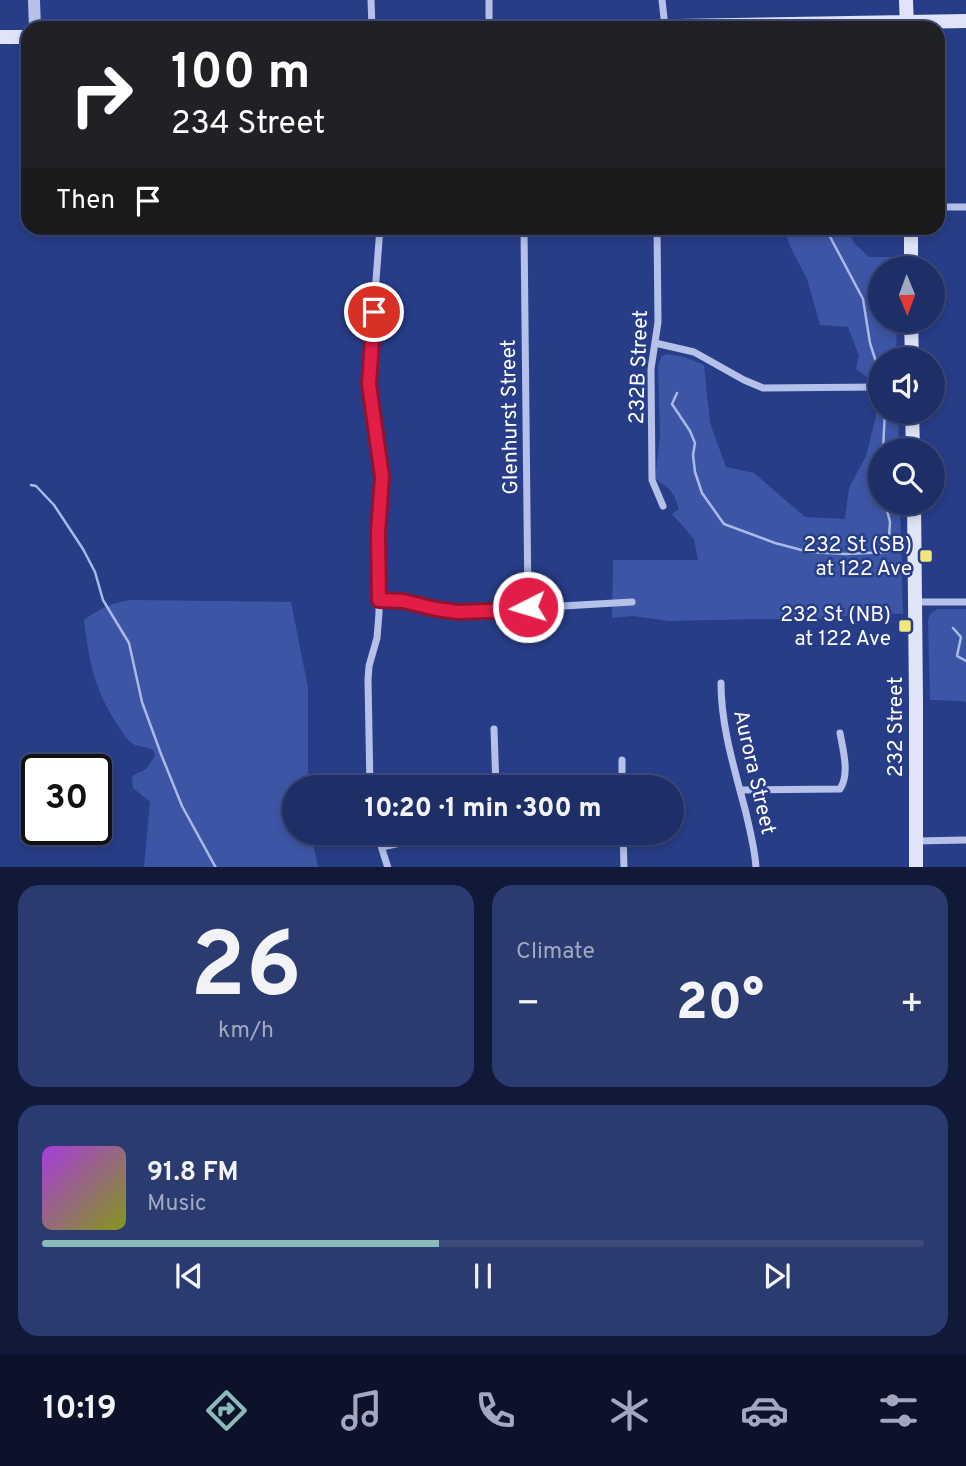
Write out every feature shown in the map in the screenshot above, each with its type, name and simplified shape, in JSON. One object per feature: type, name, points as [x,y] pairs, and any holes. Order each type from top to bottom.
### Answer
[{"type":"main road","points":[[906,0],[907,21]]},
{"type":"main road","points":[[945,22],[966,21]]},
{"type":"main road","points":[[0,37],[21,37]]},
{"type":"main road","points":[[911,235],[911,256]]},
{"type":"main road","name":"232 Street","points":[[914,515],[916,867]]},
{"type":"street","points":[[34,0],[35,21]]},
{"type":"street","points":[[371,0],[372,21]]},
{"type":"street","points":[[489,0],[489,21]]},
{"type":"street","points":[[662,0],[664,21]]},
{"type":"street","points":[[945,207],[966,207]]},
{"type":"street","points":[[370,775],[368,680],[378,631],[378,533],[382,477],[369,384],[380,235]]},
{"type":"street","name":"Glenhurst Street","points":[[524,235],[528,607]]},
{"type":"street","name":"232B Street","points":[[657,235],[658,323],[651,369],[652,480],[663,506]]},
{"type":"street","points":[[655,343],[694,352],[763,388],[868,387]]},
{"type":"street","points":[[379,600],[403,601],[458,612],[632,602]]},
{"type":"street","points":[[915,602],[966,601]]},
{"type":"street","name":"Aurora Street","points":[[721,683],[725,729],[754,846],[756,867]]},
{"type":"street","points":[[494,729],[496,775]]},
{"type":"street","points":[[740,790],[840,789],[845,778],[840,733]]},
{"type":"street","points":[[622,760],[622,775]]},
{"type":"street","points":[[915,841],[966,840]]},
{"type":"street","points":[[388,867],[382,847],[392,845]]},
{"type":"street","points":[[623,845],[624,867]]},
{"type":"shaded area","points":[[786,235],[850,235],[868,256],[868,333],[897,333],[896,347],[868,347],[868,378],[856,369],[859,356],[848,327],[820,325],[807,279]]},
{"type":"shaded area","points":[[668,354],[684,357],[704,365],[710,423],[726,467],[754,473],[805,517],[845,519],[849,488],[868,448],[868,515],[900,515],[903,614],[868,613],[826,619],[669,621],[633,616],[612,618],[613,560],[698,560],[694,539],[672,514],[679,509],[673,494],[655,479],[660,436],[658,365],[662,356]]},
{"type":"shaded area","points":[[874,424],[898,424],[899,438],[870,438]]},
{"type":"shaded area","points":[[131,600],[291,602],[308,688],[308,775],[282,775],[282,845],[313,845],[318,867],[144,867],[150,802],[133,788],[132,776],[146,769],[155,756],[153,750],[135,745],[129,740],[104,701],[91,663],[84,620],[118,603]]},
{"type":"shaded area","points":[[937,609],[966,609],[966,702],[930,700],[928,621],[930,614]]},
{"type":"waterway","points":[[829,235],[863,299],[871,347]]},
{"type":"waterway","points":[[677,393],[672,404],[695,443],[695,472],[702,493],[724,524],[809,552],[888,552],[888,515]]},
{"type":"waterway","points":[[884,424],[884,438]]},
{"type":"waterway","points":[[31,485],[36,486],[54,505],[95,572],[103,600],[129,643],[142,702],[182,806],[215,867]]},
{"type":"waterway","points":[[953,628],[961,637],[957,656],[966,661]]},
{"type":"place","name":"232 St (SB) at 122 Ave","points":[[926,556]]},
{"type":"place","name":"232 St (NB) at 122 Ave","points":[[905,626]]},
{"type":"route","points":[[374,312],[369,384],[382,477],[378,533],[379,600],[403,601],[458,612],[528,607]]}]
